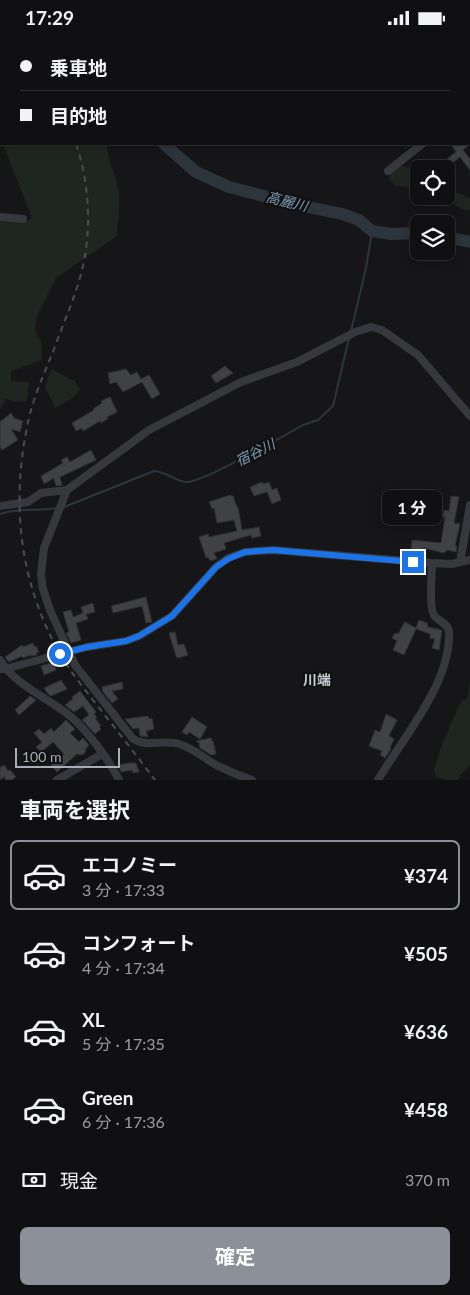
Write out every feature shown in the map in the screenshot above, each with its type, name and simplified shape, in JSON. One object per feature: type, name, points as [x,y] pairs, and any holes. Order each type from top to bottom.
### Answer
[{"type":"street","points":[[388,171],[421,145]]},
{"type":"street","points":[[0,217],[23,219]]},
{"type":"street","points":[[0,506],[28,502],[41,493],[66,490],[149,430],[241,382],[297,362],[346,337],[371,327],[376,327],[391,335],[418,355],[470,416]]},
{"type":"street","points":[[66,490],[44,548],[41,574],[50,610],[75,665],[133,739],[142,744],[173,743],[187,747],[214,764],[252,780]]},
{"type":"street","points":[[460,563],[470,505]]},
{"type":"street","points":[[2,669],[87,647],[126,641],[139,636],[172,616],[216,567],[228,559],[245,552],[273,550],[432,563],[460,563],[470,559]]},
{"type":"street","points":[[378,780],[394,752],[426,707],[447,657],[448,627],[436,619],[432,611],[432,563]]},
{"type":"street","points":[[0,661],[2,669],[70,715],[114,769],[119,780]]},
{"type":"street","points":[[57,780],[102,754]]},
{"type":"shaded area","points":[[3,145],[107,145],[119,193],[117,236],[56,278],[37,316],[35,330],[41,342],[42,360],[11,371],[11,381],[29,382],[27,401],[16,402],[6,399],[0,409],[0,221],[25,222],[32,218]]},
{"type":"shaded area","points":[[399,164],[410,169],[410,188],[396,186],[390,181],[389,172]]},
{"type":"shaded area","points":[[455,192],[470,198],[470,211],[455,205]]},
{"type":"shaded area","points":[[51,369],[75,381],[80,389],[74,397],[55,408],[45,387]]},
{"type":"shaded area","points":[[470,680],[470,765],[458,780],[436,777],[434,769],[441,747],[460,703],[468,697]]},
{"type":"building","points":[[452,145],[469,145],[463,150],[470,159],[470,170],[460,157],[455,161],[446,160],[456,152]]},
{"type":"building","points":[[225,366],[233,373],[216,383],[211,376]]},
{"type":"building","points":[[126,369],[131,375],[137,372],[141,379],[149,375],[160,394],[152,399],[142,382],[123,392],[116,382],[110,384],[108,373]]},
{"type":"building","points":[[110,397],[117,412],[107,417],[108,419],[101,423],[100,421],[83,431],[82,428],[76,431],[72,423],[94,410],[102,403],[101,401]]},
{"type":"building","points":[[11,413],[14,418],[23,421],[20,432],[11,429],[18,440],[2,450],[0,446],[0,422]]},
{"type":"building","points":[[91,450],[96,460],[60,477],[62,485],[56,486],[54,478],[44,484],[41,476],[63,463],[61,460],[67,457],[70,462]]},
{"type":"building","points":[[262,482],[263,484],[269,482],[272,490],[277,488],[281,500],[272,504],[267,492],[254,496],[250,487]]},
{"type":"building","points":[[230,495],[233,496],[238,507],[242,530],[259,527],[261,536],[252,538],[251,535],[224,543],[226,549],[214,553],[217,559],[210,561],[208,557],[206,558],[199,537],[208,534],[209,537],[237,531],[234,520],[217,523],[214,508],[212,509],[209,502]]},
{"type":"building","points":[[451,496],[459,497],[454,523],[460,524],[455,546],[457,546],[456,552],[447,550],[444,553],[423,548],[423,551],[411,549],[412,540],[441,543],[445,517],[443,517],[444,510],[449,511]]},
{"type":"building","points":[[410,508],[411,522],[402,523],[400,509]]},
{"type":"building","points":[[146,597],[152,622],[146,623],[142,606],[113,613],[111,606]]},
{"type":"building","points":[[93,603],[95,612],[86,614],[88,619],[76,623],[81,640],[71,643],[66,633],[69,632],[63,612],[71,610],[73,617],[83,613],[81,607]]},
{"type":"building","points":[[419,620],[427,623],[428,627],[442,630],[439,650],[432,648],[435,639],[430,638],[430,634],[416,629],[404,655],[393,650],[397,641],[392,638],[395,633],[398,634],[405,622],[416,628]]},
{"type":"building","points":[[175,632],[178,645],[184,644],[188,655],[178,658],[176,656],[169,633]]},
{"type":"building","points":[[33,643],[39,652],[36,653],[37,655],[22,658],[22,656],[9,662],[5,657],[22,645],[23,647]]},
{"type":"building","points":[[54,662],[56,670],[44,675],[41,666]]},
{"type":"building","points":[[61,680],[67,689],[51,696],[48,694],[44,688]]},
{"type":"building","points":[[122,682],[123,689],[112,691],[118,699],[112,703],[103,692],[102,687]]},
{"type":"building","points":[[80,691],[96,712],[94,714],[97,717],[95,718],[101,726],[99,727],[101,729],[95,734],[82,720],[89,715],[83,706],[74,712],[65,705]]},
{"type":"building","points":[[30,696],[36,700],[19,715],[15,710]]},
{"type":"building","points":[[386,714],[397,720],[389,736],[394,739],[391,749],[385,758],[380,755],[382,751],[369,746],[375,730],[380,732]]},
{"type":"building","points":[[148,716],[149,719],[152,718],[154,729],[146,731],[148,737],[140,736],[139,728],[133,729],[125,719]]},
{"type":"building","points":[[192,717],[207,727],[200,739],[189,732],[187,735],[182,732]]},
{"type":"building","points":[[66,720],[75,729],[70,733],[79,742],[83,738],[89,745],[85,750],[86,752],[82,755],[77,754],[57,772],[51,765],[64,754],[53,742],[41,752],[36,747],[42,742],[34,733],[39,729],[44,734],[51,728],[54,732]]},
{"type":"building","points":[[211,738],[216,754],[211,755],[200,748],[199,743],[196,741]]},
{"type":"building","points":[[136,763],[139,772],[133,773],[132,770],[121,772],[118,765]]},
{"type":"building","points":[[4,765],[16,777],[12,780],[6,780],[4,777],[0,780],[0,768]]},
{"type":"waterway","name":"高麗川","points":[[165,145],[196,172],[229,187],[342,214],[359,220],[372,231],[391,234],[410,233]]},
{"type":"waterway","name":"宿谷川","points":[[351,331],[366,268],[372,231]]},
{"type":"waterway","name":"高麗川","points":[[455,239],[470,242]]},
{"type":"waterway","name":"宿谷川","points":[[64,507],[154,471],[186,482],[195,481],[243,458],[303,425],[318,420],[333,406],[349,338]]},
{"type":"waterway","name":"宿谷川","points":[[0,514],[12,511],[57,508]]},
{"type":"railway","points":[[76,145],[87,192],[88,225],[85,258],[78,284],[29,417],[22,457],[20,486],[22,543],[36,600],[46,627],[60,654],[79,682],[155,780]]},
{"type":"district","name":"川端","points":[[317,679]]},
{"type":"route","points":[[60,654],[87,647],[126,641],[160,625],[181,607],[216,567],[228,559],[245,552],[273,550],[413,562]]}]
